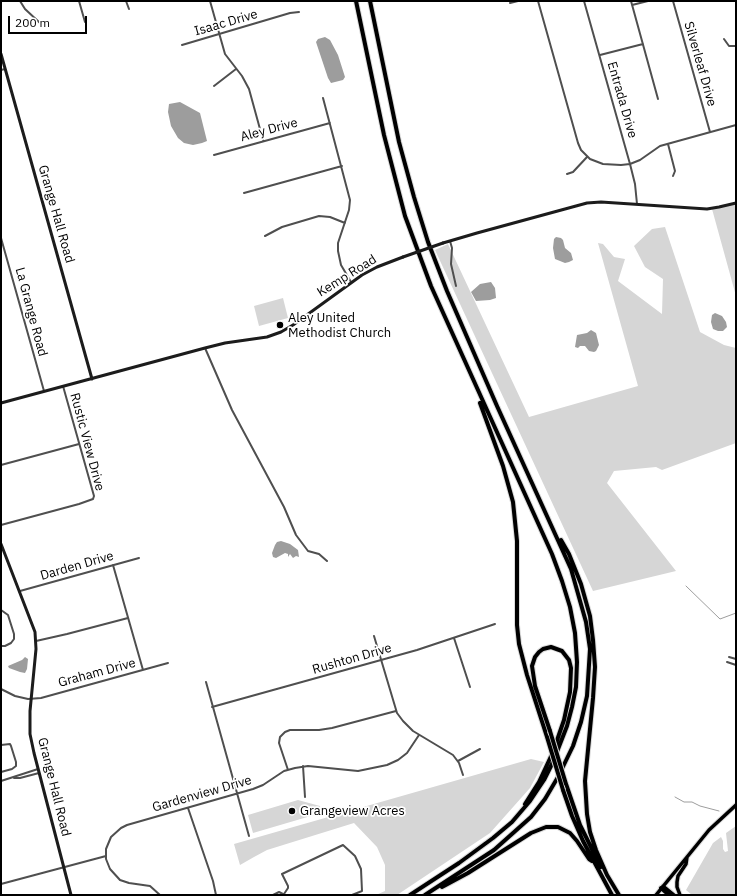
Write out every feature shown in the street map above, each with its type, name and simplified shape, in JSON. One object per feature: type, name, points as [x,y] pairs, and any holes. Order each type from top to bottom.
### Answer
[{"type":"highway","points":[[356,1],[384,135],[405,216],[430,286],[552,554],[570,607],[575,633],[577,662],[576,687],[567,726],[553,762],[544,780],[530,801],[512,822],[493,838],[459,863],[410,895]]},
{"type":"highway","points":[[370,1],[399,142],[428,242],[447,291],[491,392],[572,570],[586,622],[590,649],[587,696],[581,722],[573,746],[558,777],[545,799],[531,817],[494,850],[426,895]]},
{"type":"highway","points":[[470,376],[503,466],[513,502],[517,541],[517,625],[519,644],[527,675],[574,822],[592,861],[612,895]]},
{"type":"highway","points":[[551,522],[569,554],[586,600],[591,622],[595,667],[585,772],[585,798],[590,832],[596,850],[607,875],[619,895]]},
{"type":"highway","points":[[512,822],[539,782],[553,752],[565,715],[570,692],[571,665],[568,656],[560,649],[552,647],[543,649],[537,654],[533,661],[532,669],[535,686],[550,731],[566,784],[583,833],[604,873],[607,875]]},
{"type":"highway","points":[[426,895],[468,873],[527,836],[546,827],[558,827],[570,833],[592,861]]},
{"type":"highway","points":[[662,887],[670,895]]},
{"type":"main road","name":"Grange Hall Road","points":[[1,54],[92,379]]},
{"type":"main road","name":"Kemp Road","points":[[1,404],[62,386],[205,348],[228,343],[260,339],[281,332],[293,325],[351,282],[377,267],[450,241],[585,203],[601,202],[712,209],[736,203]]},
{"type":"main road","name":"Grange Hall Road","points":[[1,544],[3,554],[20,591],[34,628],[36,641],[36,662],[31,699],[30,734],[72,895]]},
{"type":"main road","points":[[656,895],[709,830],[736,805]]},
{"type":"main road","points":[[680,895],[677,882],[680,873],[686,864],[686,857]]},
{"type":"main road","points":[[662,887],[674,895]]},
{"type":"street","points":[[20,1],[25,10],[40,23]]},
{"type":"street","points":[[79,1],[85,22]]},
{"type":"street","points":[[126,1],[129,9]]},
{"type":"street","points":[[210,1],[225,54],[246,82],[249,89],[263,140]]},
{"type":"street","points":[[510,3],[518,1]]},
{"type":"street","points":[[538,1],[578,143],[586,157],[603,164],[630,164],[640,160],[656,148],[736,125]]},
{"type":"street","name":"Entrada Drive","points":[[584,1],[630,164],[635,184],[637,204]]},
{"type":"street","points":[[631,1],[658,99]]},
{"type":"street","points":[[632,5],[648,1]]},
{"type":"street","name":"Silverleaf Drive","points":[[673,1],[710,132]]},
{"type":"street","name":"Isaac Drive","points":[[182,45],[290,13],[298,12]]},
{"type":"street","points":[[724,39],[729,46],[736,46]]},
{"type":"street","points":[[600,55],[643,44]]},
{"type":"street","points":[[1,70],[5,69]]},
{"type":"street","points":[[214,86],[236,70]]},
{"type":"street","points":[[323,98],[350,200],[350,210],[340,236],[338,251],[341,265],[351,282]]},
{"type":"street","name":"Aley Drive","points":[[214,155],[263,140],[330,123]]},
{"type":"street","points":[[668,144],[675,171],[673,176]]},
{"type":"street","points":[[567,174],[573,172],[586,157]]},
{"type":"street","points":[[244,193],[342,166]]},
{"type":"street","points":[[265,236],[282,227],[319,216],[330,217],[346,223]]},
{"type":"street","name":"La Grange Road","points":[[1,238],[44,392]]},
{"type":"street","points":[[450,241],[452,248],[451,264],[456,286]]},
{"type":"street","points":[[205,348],[232,410],[284,507],[296,535],[308,551],[320,554],[327,561]]},
{"type":"street","name":"Rustic View Drive","points":[[1,525],[92,500],[94,496],[62,386]]},
{"type":"street","points":[[1,465],[79,444]]},
{"type":"street","name":"Darden Drive","points":[[20,591],[139,558]]},
{"type":"street","points":[[113,565],[143,670]]},
{"type":"street","points":[[1,610],[8,615],[14,632],[14,639],[6,646],[1,646]]},
{"type":"street","points":[[36,641],[62,636],[128,618]]},
{"type":"street","name":"Rushton Drive","points":[[212,707],[381,660],[495,624]]},
{"type":"street","points":[[374,636],[396,711],[407,726],[419,735],[446,750],[458,761],[464,775]]},
{"type":"street","points":[[454,638],[470,687]]},
{"type":"street","points":[[729,657],[736,659]]},
{"type":"street","points":[[727,662],[736,665]]},
{"type":"street","name":"Graham Drive","points":[[31,699],[56,694],[168,663]]},
{"type":"street","points":[[206,682],[249,836]]},
{"type":"street","points":[[1,689],[15,696],[31,699]]},
{"type":"street","points":[[288,770],[279,743],[280,737],[285,732],[290,730],[328,728],[396,711]]},
{"type":"street","name":"Gardenview Drive","points":[[106,856],[108,842],[112,835],[121,828],[259,787],[288,770],[303,766],[347,771],[362,771],[390,764],[402,757],[410,749],[419,735]]},
{"type":"street","points":[[1,745],[10,744],[16,766],[12,769],[1,772]]},
{"type":"street","points":[[458,761],[480,749]]},
{"type":"street","points":[[303,766],[305,797]]},
{"type":"street","points":[[1,781],[38,769]]},
{"type":"street","points":[[13,778],[20,778],[39,773]]},
{"type":"street","points":[[188,808],[216,895]]},
{"type":"street","points":[[273,895],[280,892],[285,894],[288,888],[282,874],[343,845],[355,856],[361,869],[362,891],[352,895]]},
{"type":"street","points":[[1,884],[106,856],[110,869],[118,878],[129,883],[150,886],[160,895]]},
{"type":"shaded area","points":[[325,37],[330,40],[338,55],[345,77],[343,80],[331,83],[328,78],[316,42],[318,39]]},
{"type":"shaded area","points":[[180,102],[200,113],[207,141],[193,145],[184,143],[178,138],[171,126],[168,112],[169,104]]},
{"type":"shaded area","points":[[736,203],[736,296],[712,209]]},
{"type":"shaded area","points":[[665,227],[700,332],[724,345],[736,348],[736,443],[662,470],[656,467],[614,471],[607,483],[676,571],[593,591],[435,250],[448,244],[529,417],[638,386],[598,243],[603,244],[614,257],[625,259],[618,281],[662,314],[663,279],[645,267],[634,246],[652,229]]},
{"type":"shaded area","points":[[556,237],[563,240],[565,248],[571,253],[573,260],[565,263],[555,259],[553,248],[554,239]]},
{"type":"shaded area","points":[[491,282],[495,288],[496,298],[476,301],[471,292],[480,284]]},
{"type":"shaded area","points":[[283,298],[288,318],[259,326],[254,306]]},
{"type":"shaded area","points":[[715,313],[722,316],[726,322],[727,327],[723,331],[713,329],[711,322],[712,315]]},
{"type":"shaded area","points":[[591,330],[596,333],[599,345],[596,351],[589,351],[585,346],[580,346],[578,348],[575,347],[577,335],[587,333]]},
{"type":"shaded area","points":[[281,541],[290,544],[298,550],[299,557],[296,556],[293,558],[290,554],[288,557],[288,554],[285,553],[276,558],[273,557],[272,553],[275,545],[277,542]]},
{"type":"shaded area","points":[[25,657],[28,659],[25,673],[9,668],[8,666],[22,660]]},
{"type":"shaded area","points":[[531,759],[544,762],[530,788],[490,833],[397,895],[376,895],[385,891],[385,865],[377,847],[354,823],[267,850],[240,865],[234,844]]},
{"type":"shaded area","name":"Grangeview Acres","points":[[298,800],[320,806],[321,813],[253,833],[248,815]]},
{"type":"shaded area","points":[[736,826],[735,895],[692,895],[686,890],[713,843],[721,837],[723,841],[723,849],[725,852],[728,851],[726,833]]},
{"type":"waterway","points":[[686,586],[720,619],[736,613]]},
{"type":"waterway","points":[[675,797],[684,802],[692,802],[700,806],[719,811]]},
{"type":"place","name":"Aley United Methodist Church","points":[[280,325]]},
{"type":"place","name":"Grangeview Acres","points":[[292,811]]}]
